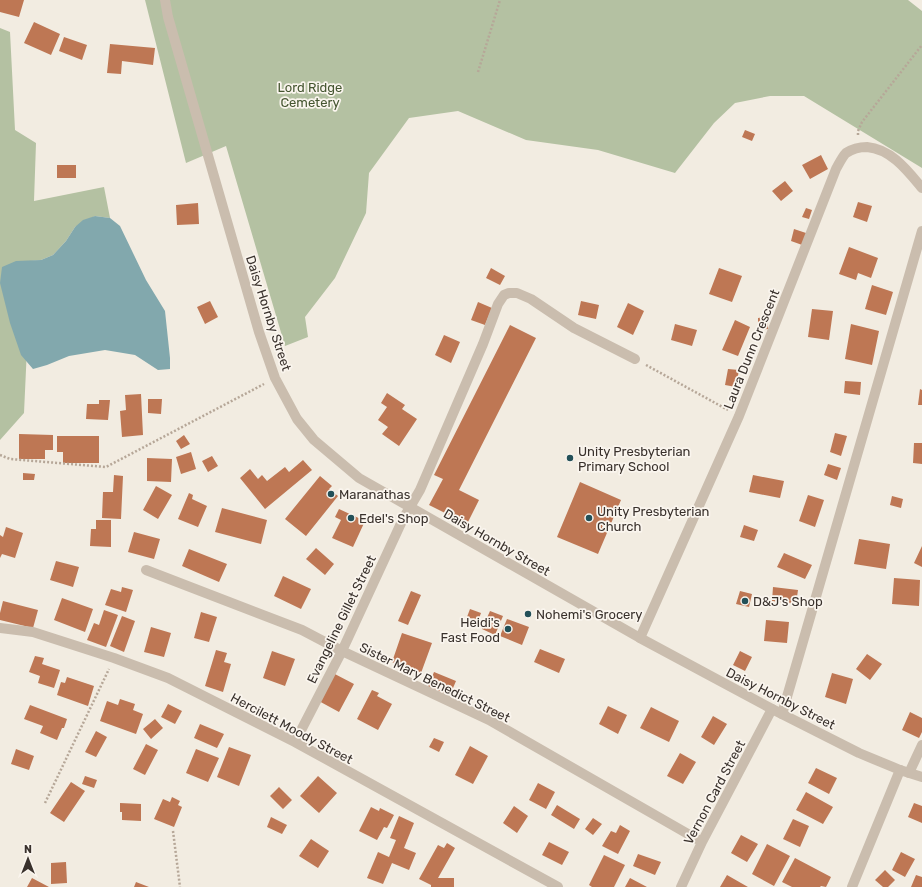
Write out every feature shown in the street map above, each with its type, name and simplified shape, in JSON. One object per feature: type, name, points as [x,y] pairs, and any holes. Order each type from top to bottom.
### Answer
[{"type":"street","name":"Daisy Hornby Street","points":[[166,0],[168,17],[259,332],[275,378],[297,419],[314,440],[359,478],[640,638],[772,709],[859,753],[904,772],[922,777]]},
{"type":"street","points":[[860,147],[877,148],[894,157],[922,188]]},
{"type":"street","name":"Laura Dunn Crescent","points":[[640,638],[739,416],[836,169],[846,154],[860,147]]},
{"type":"street","points":[[782,714],[922,232]]},
{"type":"street","name":"Evangeline Gillet Street","points":[[295,742],[342,651],[410,507],[420,490],[483,344],[498,304],[504,295],[517,293],[531,299],[574,328],[635,359]]},
{"type":"street","name":"Sister Mary Benedict Street","points":[[146,570],[302,630],[342,651],[489,720],[702,842]]},
{"type":"street","name":"Hercilett Moody Street","points":[[0,628],[32,632],[114,658],[168,678],[295,742],[558,887]]},
{"type":"street","name":"Vernon Card Street","points":[[681,887],[702,842],[772,709]]},
{"type":"street","points":[[852,887],[904,772],[922,745]]},
{"type":"path","points":[[478,72],[500,0]]},
{"type":"path","points":[[860,147],[858,130],[862,122],[922,45]]},
{"type":"path","points":[[635,359],[739,416]]},
{"type":"path","points":[[0,455],[10,459],[106,468],[275,378]]},
{"type":"path","points":[[45,803],[114,658]]},
{"type":"path","points":[[173,831],[180,887]]},
{"type":"green space","name":"Lord Ridge Cemetery","points":[[145,0],[908,0],[922,11],[922,168],[804,96],[770,96],[735,103],[714,123],[675,173],[598,150],[526,140],[458,111],[409,118],[369,173],[366,213],[335,278],[305,317],[308,337],[285,346],[226,146],[186,163]]},
{"type":"green space","points":[[0,28],[10,32],[15,130],[36,143],[34,201],[104,187],[110,218],[95,216],[75,227],[66,241],[53,255],[41,260],[31,261],[24,413],[0,440]]},
{"type":"water","points":[[95,216],[110,218],[120,226],[146,280],[165,311],[170,369],[158,370],[135,355],[105,350],[69,356],[33,369],[21,355],[10,323],[0,283],[2,267],[16,261],[41,260],[53,255],[66,241],[75,227],[83,220]]},
{"type":"building","points":[[0,0],[24,0],[19,17],[0,12]]},
{"type":"building","points":[[34,22],[60,34],[51,55],[24,43]]},
{"type":"building","points":[[64,37],[87,45],[82,60],[59,51]]},
{"type":"building","points":[[110,44],[155,48],[153,65],[122,61],[121,74],[107,73]]},
{"type":"building","points":[[745,130],[755,134],[752,141],[742,137]]},
{"type":"building","points":[[821,155],[828,169],[810,179],[802,165]]},
{"type":"building","points":[[57,165],[76,165],[76,178],[57,178]]},
{"type":"building","points":[[785,181],[793,191],[781,201],[772,191]]},
{"type":"building","points":[[858,202],[872,206],[867,222],[853,217]]},
{"type":"building","points":[[198,203],[199,224],[177,225],[176,205]]},
{"type":"building","points":[[806,208],[812,210],[809,219],[802,217]]},
{"type":"building","points":[[794,229],[809,234],[805,246],[791,241]]},
{"type":"building","points":[[849,247],[878,258],[871,278],[858,273],[856,280],[839,274]]},
{"type":"building","points":[[491,268],[505,276],[500,285],[486,278]]},
{"type":"building","points":[[719,268],[742,276],[732,302],[709,294]]},
{"type":"building","points":[[872,285],[893,292],[886,315],[865,309]]},
{"type":"building","points":[[210,301],[218,317],[205,324],[197,307]]},
{"type":"building","points":[[581,301],[599,305],[596,319],[578,315]]},
{"type":"building","points":[[478,302],[492,308],[485,325],[471,320]]},
{"type":"building","points":[[628,303],[644,311],[633,335],[617,327]]},
{"type":"building","points":[[812,309],[833,311],[829,340],[808,337]]},
{"type":"building","points":[[767,317],[768,329],[758,330],[758,318]]},
{"type":"building","points":[[735,320],[750,327],[738,356],[722,350]]},
{"type":"building","points":[[675,324],[697,330],[692,346],[671,340]]},
{"type":"building","points":[[851,324],[879,331],[872,365],[845,359]]},
{"type":"building","points":[[510,325],[536,338],[459,490],[479,500],[467,524],[429,505],[443,479],[434,475]]},
{"type":"building","points":[[444,335],[460,342],[451,363],[435,355]]},
{"type":"building","points":[[728,369],[739,370],[736,387],[725,385]]},
{"type":"building","points":[[845,381],[861,382],[860,395],[844,393]]},
{"type":"building","points":[[920,389],[922,390],[922,405],[918,405]]},
{"type":"building","points":[[387,393],[405,405],[402,409],[417,419],[399,446],[382,434],[388,427],[378,420],[387,407],[381,403]]},
{"type":"building","points":[[141,394],[143,435],[122,437],[120,411],[126,410],[125,395]]},
{"type":"building","points":[[148,399],[162,399],[161,414],[148,413]]},
{"type":"building","points":[[99,400],[110,400],[108,420],[86,419],[87,404],[99,404]]},
{"type":"building","points":[[835,433],[847,436],[841,456],[830,452]]},
{"type":"building","points":[[19,434],[53,435],[53,450],[45,450],[45,459],[19,459]]},
{"type":"building","points":[[184,435],[190,444],[181,449],[176,441]]},
{"type":"building","points":[[57,436],[99,436],[99,463],[63,463],[63,452],[57,452]]},
{"type":"building","points":[[914,443],[922,443],[922,464],[913,463]]},
{"type":"building","points":[[191,452],[196,469],[181,474],[176,457]]},
{"type":"building","points":[[212,456],[218,466],[208,472],[202,461]]},
{"type":"building","points":[[147,458],[172,459],[171,482],[147,481]]},
{"type":"building","points":[[303,460],[312,470],[265,509],[240,478],[250,469],[258,479],[262,475],[267,481],[285,467],[289,472]]},
{"type":"building","points":[[828,464],[841,468],[837,480],[824,475]]},
{"type":"building","points":[[23,473],[35,474],[34,480],[23,480]]},
{"type":"building","points":[[114,475],[123,476],[121,519],[102,518],[103,492],[113,492]]},
{"type":"building","points":[[753,475],[784,481],[780,498],[749,492]]},
{"type":"building","points":[[320,476],[332,486],[329,489],[338,496],[306,536],[285,519]]},
{"type":"building","name":"Unity Presbyterian Church","points":[[580,482],[621,500],[598,554],[557,537]]},
{"type":"building","points":[[156,486],[172,495],[158,519],[143,510]]},
{"type":"building","points":[[189,493],[193,495],[192,499],[207,506],[198,527],[178,519]]},
{"type":"building","points":[[808,495],[824,500],[815,527],[799,521]]},
{"type":"building","points":[[892,496],[903,499],[901,508],[890,505]]},
{"type":"building","points":[[222,508],[267,520],[261,544],[215,532]]},
{"type":"building","points":[[339,509],[365,521],[353,547],[332,538],[341,520],[335,517]]},
{"type":"building","points":[[96,520],[111,520],[111,547],[90,546],[91,529],[96,529]]},
{"type":"building","points":[[744,525],[758,530],[754,541],[740,537]]},
{"type":"building","points":[[6,527],[23,533],[15,558],[2,554],[0,558],[0,535],[3,537]]},
{"type":"building","points":[[134,532],[160,539],[154,559],[128,552]]},
{"type":"building","points":[[859,539],[890,544],[886,569],[854,564]]},
{"type":"building","points":[[922,546],[922,567],[914,563]]},
{"type":"building","points":[[316,548],[334,564],[325,575],[306,559]]},
{"type":"building","points":[[189,549],[227,564],[219,582],[182,566]]},
{"type":"building","points":[[784,553],[812,565],[805,579],[777,567]]},
{"type":"building","points":[[56,561],[79,567],[73,587],[50,580]]},
{"type":"building","points":[[283,576],[311,589],[301,609],[274,596]]},
{"type":"building","points":[[894,578],[920,580],[919,606],[892,604]]},
{"type":"building","points":[[122,587],[133,590],[126,612],[105,605],[111,589],[121,592]]},
{"type":"building","points":[[773,587],[798,590],[796,604],[772,601]]},
{"type":"building","points":[[411,591],[421,595],[408,625],[398,621]]},
{"type":"building","points":[[740,591],[752,594],[749,607],[736,604]]},
{"type":"building","points":[[62,598],[93,609],[85,632],[54,620]]},
{"type":"building","points":[[3,601],[38,610],[33,628],[0,620]]},
{"type":"building","points":[[470,609],[481,613],[478,621],[467,617]]},
{"type":"building","points":[[104,610],[118,615],[106,647],[87,640],[94,623],[99,625]]},
{"type":"building","points":[[490,611],[503,616],[495,635],[482,629]]},
{"type":"building","points":[[201,612],[217,617],[209,642],[194,638]]},
{"type":"building","points":[[122,616],[135,621],[124,652],[110,646]]},
{"type":"building","points":[[507,619],[529,627],[522,645],[500,636]]},
{"type":"building","points":[[766,620],[789,622],[787,643],[764,641]]},
{"type":"building","points":[[151,627],[171,633],[164,657],[144,652]]},
{"type":"building","points":[[402,633],[432,643],[421,673],[392,662]]},
{"type":"building","points":[[540,649],[565,659],[559,673],[534,662]]},
{"type":"building","points":[[216,650],[227,653],[224,662],[231,664],[223,692],[205,686]]},
{"type":"building","points":[[272,651],[295,659],[285,686],[263,678]]},
{"type":"building","points":[[740,651],[752,657],[745,671],[733,665]]},
{"type":"building","points":[[867,654],[882,664],[870,680],[856,669]]},
{"type":"building","points":[[35,656],[44,658],[42,664],[60,670],[54,688],[38,683],[40,676],[29,672]]},
{"type":"building","points":[[331,672],[354,684],[339,712],[317,700]]},
{"type":"building","points":[[434,672],[456,681],[450,695],[428,687]]},
{"type":"building","points":[[832,673],[853,679],[846,704],[825,697]]},
{"type":"building","points":[[67,677],[94,686],[88,706],[57,695],[61,682],[65,683]]},
{"type":"building","points":[[372,690],[379,693],[377,696],[392,704],[378,730],[357,719]]},
{"type":"building","points":[[120,699],[135,704],[133,710],[143,714],[136,734],[100,721],[107,701],[118,705]]},
{"type":"building","points":[[168,704],[182,711],[175,724],[161,717]]},
{"type":"building","points":[[30,705],[67,719],[57,740],[40,733],[43,726],[24,719]]},
{"type":"building","points":[[608,706],[627,715],[618,734],[599,724]]},
{"type":"building","points":[[651,707],[679,721],[669,742],[640,728]]},
{"type":"building","points":[[910,712],[922,718],[922,732],[919,738],[902,730]]},
{"type":"building","points":[[713,716],[727,724],[714,745],[701,737]]},
{"type":"building","points":[[155,719],[163,728],[151,739],[143,729]]},
{"type":"building","points":[[200,724],[224,734],[217,748],[194,738]]},
{"type":"building","points":[[96,731],[107,737],[96,757],[85,752]]},
{"type":"building","points":[[434,738],[444,742],[439,752],[429,747]]},
{"type":"building","points":[[146,744],[158,750],[145,775],[133,769]]},
{"type":"building","points":[[470,746],[488,756],[473,784],[455,775]]},
{"type":"building","points":[[229,747],[251,755],[239,786],[217,777]]},
{"type":"building","points":[[16,749],[34,756],[29,770],[11,764]]},
{"type":"building","points":[[196,749],[219,758],[208,782],[186,773]]},
{"type":"building","points":[[680,753],[696,762],[683,784],[667,776]]},
{"type":"building","points":[[816,768],[837,778],[829,794],[808,783]]},
{"type":"building","points":[[85,776],[97,780],[94,788],[82,784]]},
{"type":"building","points":[[318,776],[337,793],[319,813],[300,796]]},
{"type":"building","points":[[71,782],[85,791],[64,822],[50,813]]},
{"type":"building","points":[[538,783],[555,792],[546,809],[529,800]]},
{"type":"building","points":[[279,787],[292,800],[283,809],[270,796]]},
{"type":"building","points":[[806,792],[833,807],[823,824],[796,810]]},
{"type":"building","points":[[172,797],[180,801],[178,805],[182,807],[174,827],[154,819],[163,799],[170,802]]},
{"type":"building","points":[[120,803],[141,804],[141,821],[122,820]]},
{"type":"building","points":[[914,803],[922,806],[922,823],[908,817]]},
{"type":"building","points":[[557,805],[580,819],[574,829],[551,815]]},
{"type":"building","points":[[514,806],[528,816],[517,833],[503,823]]},
{"type":"building","points":[[371,807],[379,811],[380,808],[394,815],[387,828],[384,827],[377,840],[359,831]]},
{"type":"building","points":[[399,816],[414,823],[404,848],[416,853],[409,870],[392,863],[383,884],[367,878],[378,852],[389,857],[396,840],[390,838]]},
{"type":"building","points":[[271,817],[287,825],[282,834],[267,827]]},
{"type":"building","points":[[593,818],[602,824],[593,835],[585,829]]},
{"type":"building","points":[[793,819],[809,826],[800,847],[783,839]]},
{"type":"building","points":[[620,825],[630,831],[618,854],[602,846],[611,831],[616,833]]},
{"type":"building","points":[[741,835],[758,844],[747,862],[731,853]]},
{"type":"building","points":[[311,839],[329,851],[318,868],[299,856]]},
{"type":"building","points":[[549,842],[569,852],[562,865],[542,855]]},
{"type":"building","points":[[447,843],[455,848],[438,878],[454,878],[454,887],[431,887],[431,885],[419,879],[438,845],[444,848]]},
{"type":"building","points":[[767,844],[790,856],[774,886],[752,874]]},
{"type":"building","points":[[901,852],[915,859],[905,877],[892,870]]},
{"type":"building","points":[[638,854],[661,862],[655,875],[633,866]]},
{"type":"building","points":[[604,855],[625,865],[614,887],[592,887],[589,885]]},
{"type":"building","points":[[795,858],[831,877],[826,887],[792,887],[782,882]]},
{"type":"building","points":[[66,862],[67,883],[51,884],[51,863]]},
{"type":"building","points":[[885,870],[895,880],[888,887],[883,887],[875,880]]},
{"type":"building","points":[[727,875],[748,887],[720,887]]},
{"type":"building","points":[[916,875],[922,877],[922,887],[911,887]]},
{"type":"building","points":[[32,878],[49,887],[27,887]]},
{"type":"building","points":[[630,878],[647,887],[625,887]]},
{"type":"building","points":[[136,882],[149,887],[134,887]]},
{"type":"place","name":"Unity Presbyterian Primary School","points":[[570,458]]},
{"type":"place","name":"Maranathas","points":[[331,494]]},
{"type":"place","name":"Edel's Shop","points":[[351,518]]},
{"type":"place","name":"Unity Presbyterian Church","points":[[589,518]]},
{"type":"place","name":"D&J's Shop","points":[[745,601]]},
{"type":"place","name":"Nohemi's Grocery","points":[[528,614]]},
{"type":"place","name":"Heidi's Fast Food","points":[[508,629]]}]
